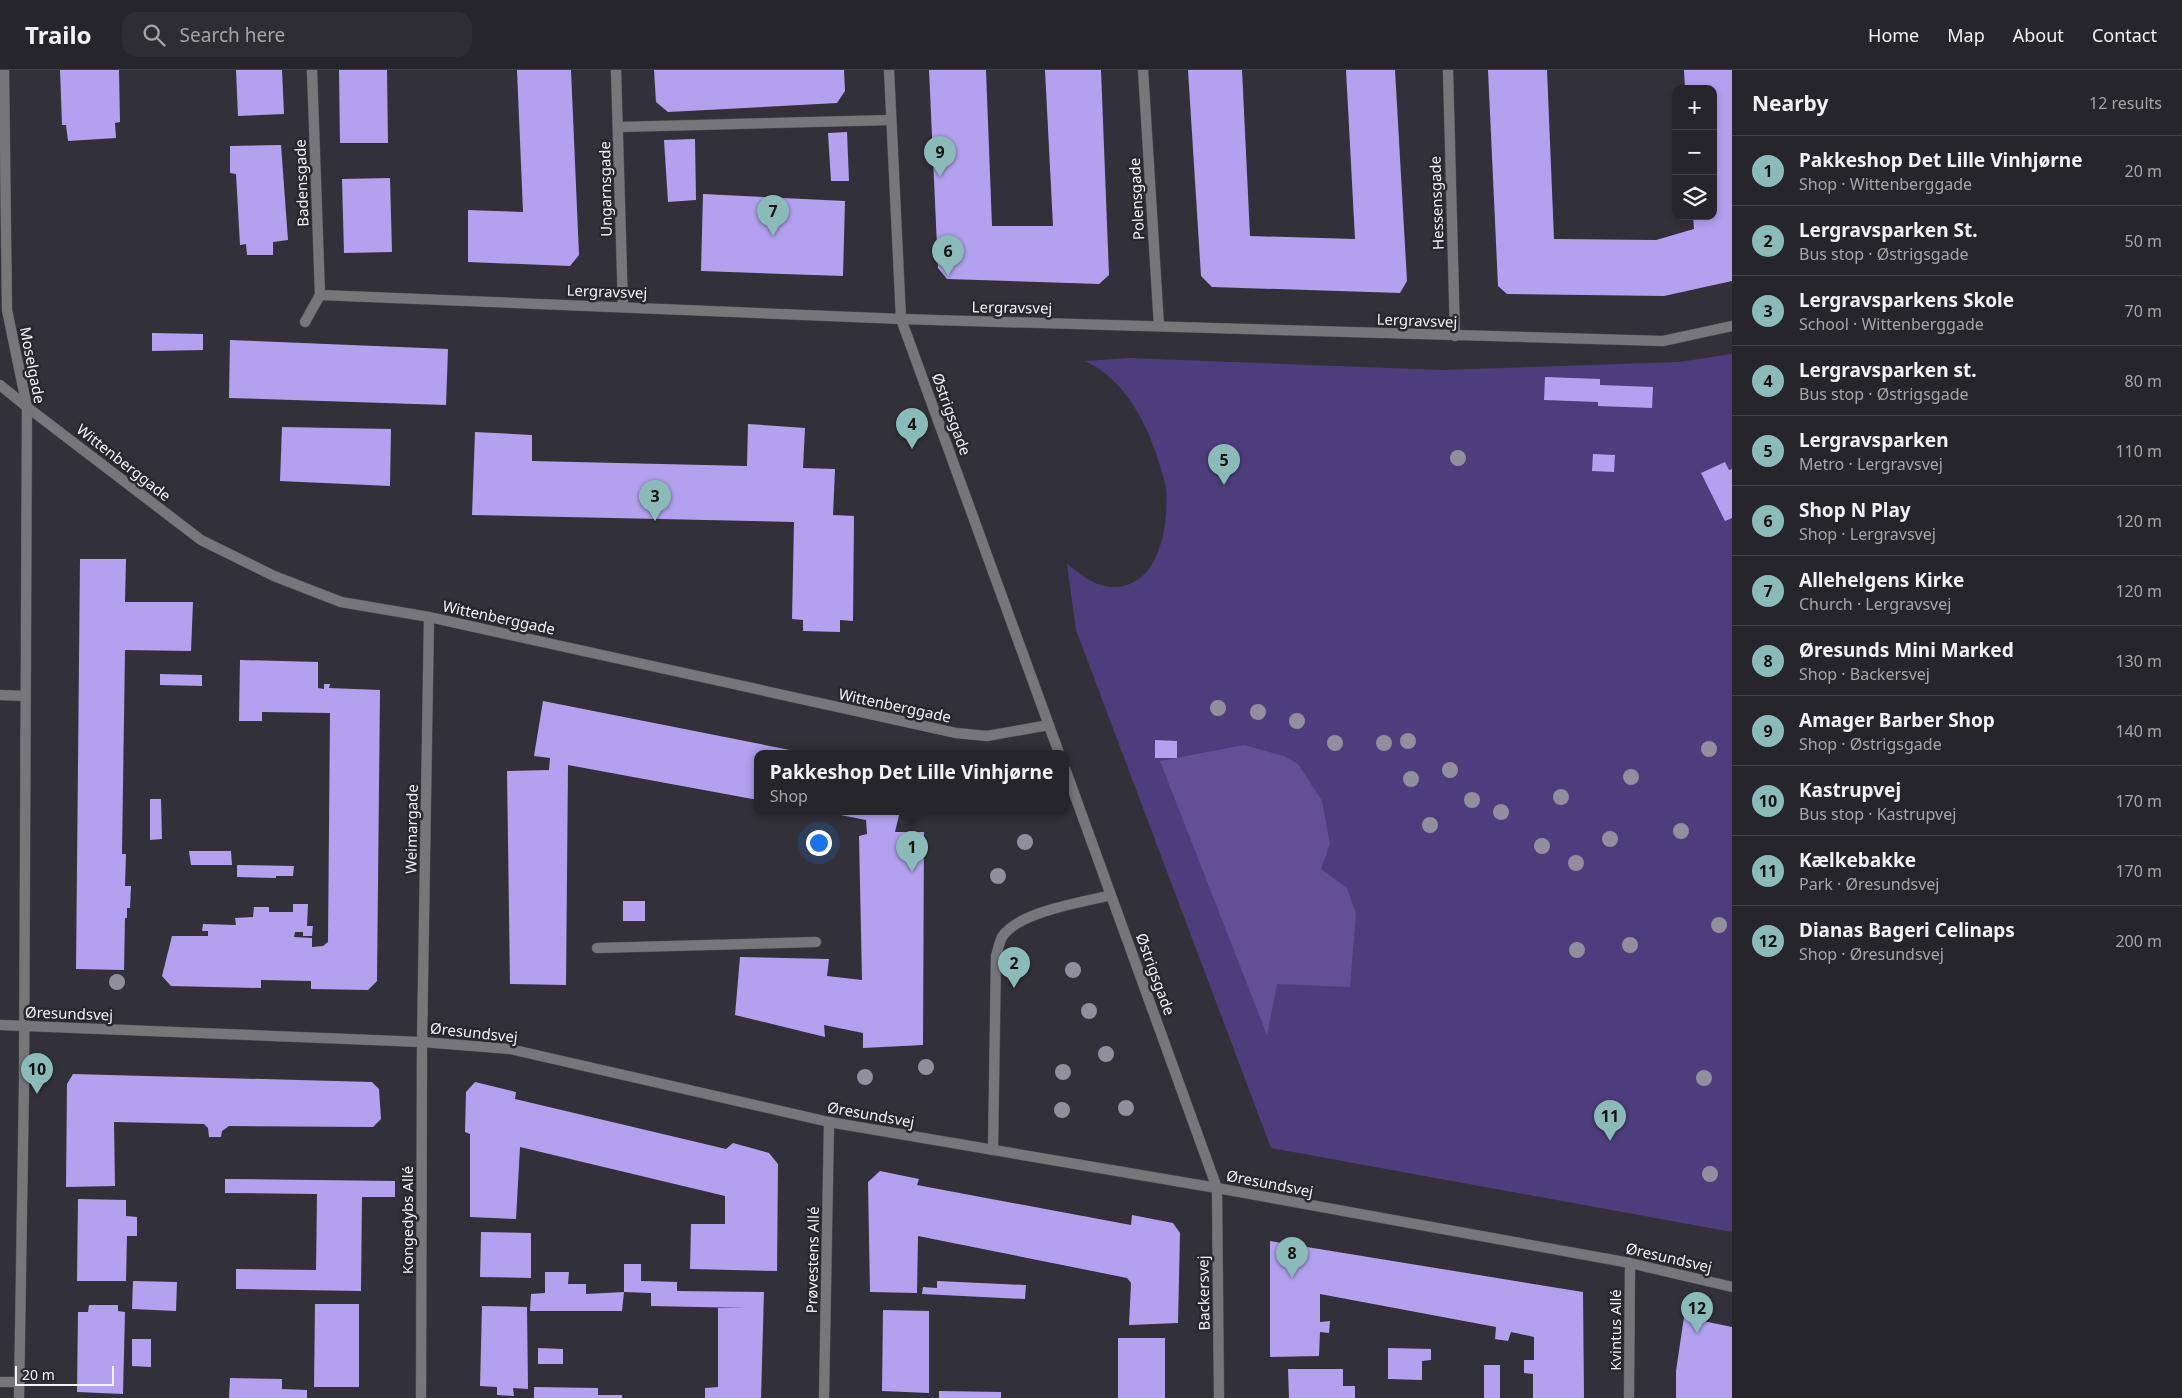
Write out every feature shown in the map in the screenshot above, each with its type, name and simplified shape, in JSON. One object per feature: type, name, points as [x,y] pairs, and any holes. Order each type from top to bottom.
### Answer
[{"type":"street","name":"Moselgade","points":[[4,70],[7,310],[27,407],[24,1026],[19,1398]]},
{"type":"street","name":"Badensgade","points":[[312,70],[320,295]]},
{"type":"street","name":"Ungarnsgade","points":[[616,70],[623,307]]},
{"type":"street","name":"Østrigsgade","points":[[889,70],[901,319],[1058,750]]},
{"type":"street","name":"Polensgade","points":[[1144,70],[1159,326]]},
{"type":"street","name":"Hessensgade","points":[[1448,70],[1455,336]]},
{"type":"street","points":[[619,127],[891,120]]},
{"type":"street","name":"Lergravsvej","points":[[320,295],[901,319],[1663,341],[1732,326]]},
{"type":"street","points":[[305,322],[320,295]]},
{"type":"street","name":"Wittenberggade","points":[[0,385],[201,540],[274,576],[341,602],[429,618],[948,732],[987,736],[1049,725]]},
{"type":"street","name":"Weimargade","points":[[422,1042],[429,618]]},
{"type":"street","points":[[0,695],[25,696]]},
{"type":"street","name":"Østrigsgade","points":[[1069,779],[1217,1188]]},
{"type":"street","points":[[993,1150],[996,956],[1003,937],[1017,924],[1040,913],[1110,895]]},
{"type":"street","points":[[597,948],[816,942]]},
{"type":"street","name":"Øresundsvej","points":[[0,1025],[422,1042],[510,1049],[829,1122],[1217,1188],[1630,1263],[1732,1287]]},
{"type":"street","name":"Kongedybs Allé","points":[[422,1042],[422,1398]]},
{"type":"street","name":"Prøvestens Allé","points":[[824,1398],[829,1122]]},
{"type":"street","name":"Backersvej","points":[[1217,1188],[1219,1398]]},
{"type":"street","name":"Kvintus Allé","points":[[1629,1398],[1630,1263]]},
{"type":"street","points":[[0,1382],[19,1382]]},
{"type":"shaded area","points":[[1732,354],[1732,1232],[1271,1148],[1076,630],[1067,564],[1087,578],[1104,586],[1127,585],[1140,578],[1150,567],[1158,552],[1166,520],[1167,503],[1166,488],[1155,450],[1142,420],[1124,392],[1100,369],[1085,361],[1129,358],[1442,370],[1679,362]]},
{"type":"shaded area","points":[[1244,745],[1284,756],[1298,764],[1322,801],[1330,844],[1321,869],[1347,888],[1356,914],[1350,987],[1277,984],[1267,1035],[1160,761]]},
{"type":"building","points":[[60,70],[119,70],[120,122],[115,123],[116,138],[68,141],[66,125],[62,125]]},
{"type":"building","points":[[236,70],[282,70],[284,114],[238,116]]},
{"type":"building","points":[[339,70],[387,70],[388,143],[340,143]]},
{"type":"building","points":[[517,70],[571,70],[579,255],[570,266],[468,262],[468,210],[523,212]]},
{"type":"building","points":[[654,70],[844,70],[845,91],[837,103],[668,112],[656,102]]},
{"type":"building","points":[[929,70],[986,70],[992,226],[1053,226],[1045,70],[1101,70],[1109,275],[1099,284],[947,279],[938,268]]},
{"type":"building","points":[[1188,70],[1242,70],[1250,236],[1355,239],[1346,70],[1395,70],[1407,281],[1400,293],[1212,287],[1201,276]]},
{"type":"building","points":[[1488,70],[1547,70],[1554,239],[1656,240],[1694,229],[1693,220],[1717,220],[1717,85],[1685,85],[1684,70],[1732,70],[1732,281],[1664,296],[1507,294],[1498,286]]},
{"type":"building","points":[[847,132],[849,181],[831,181],[828,133]]},
{"type":"building","points":[[695,139],[696,200],[668,202],[664,140]]},
{"type":"building","points":[[281,145],[288,240],[273,242],[273,255],[247,255],[246,244],[240,245],[236,174],[230,173],[230,146]]},
{"type":"building","points":[[390,178],[392,252],[344,253],[342,179]]},
{"type":"building","points":[[703,194],[845,201],[843,276],[701,271]]},
{"type":"building","points":[[152,333],[203,334],[203,350],[152,351]]},
{"type":"building","points":[[230,340],[448,349],[446,405],[229,398]]},
{"type":"building","points":[[1545,377],[1600,379],[1600,385],[1653,387],[1652,408],[1598,406],[1598,402],[1544,400]]},
{"type":"building","points":[[748,424],[805,428],[803,468],[835,469],[833,515],[854,516],[853,621],[840,620],[840,632],[803,631],[803,620],[792,619],[794,522],[472,515],[475,432],[532,435],[532,461],[747,466]]},
{"type":"building","points":[[282,427],[391,429],[390,486],[280,481]]},
{"type":"building","points":[[1593,454],[1615,455],[1614,472],[1592,471]]},
{"type":"building","points":[[1725,462],[1729,470],[1732,469],[1732,518],[1725,521],[1701,473]]},
{"type":"building","points":[[80,559],[126,559],[125,602],[193,602],[191,651],[125,650],[122,854],[126,854],[125,886],[131,886],[130,908],[127,908],[127,918],[125,918],[124,970],[76,969]]},
{"type":"building","points":[[240,660],[318,662],[318,688],[324,689],[324,684],[330,684],[329,688],[380,690],[377,981],[368,990],[311,989],[311,981],[261,980],[261,988],[171,986],[162,976],[172,936],[208,936],[208,931],[202,931],[203,924],[236,925],[235,918],[253,917],[254,907],[269,907],[269,912],[293,912],[293,904],[308,904],[307,926],[313,926],[312,936],[303,936],[303,932],[295,932],[294,937],[312,938],[312,947],[323,946],[328,942],[330,713],[262,712],[262,721],[239,721]]},
{"type":"building","points":[[160,674],[202,675],[202,686],[160,685]]},
{"type":"building","points":[[543,701],[790,750],[754,750],[754,799],[568,765],[566,985],[510,984],[507,771],[549,770],[550,758],[534,756]]},
{"type":"building","points":[[1155,740],[1177,741],[1177,758],[1155,758]]},
{"type":"building","points":[[150,799],[161,799],[162,839],[150,840]]},
{"type":"building","points":[[840,815],[899,815],[895,832],[924,832],[923,1045],[863,1048],[863,1033],[824,1025],[825,1037],[735,1015],[740,957],[829,959],[827,976],[862,980],[859,836],[867,834],[866,820]]},
{"type":"building","points":[[189,851],[231,851],[232,865],[191,865]]},
{"type":"building","points":[[237,865],[294,866],[293,876],[276,876],[276,878],[237,877]]},
{"type":"building","points":[[623,901],[645,901],[645,921],[623,921]]},
{"type":"building","points":[[73,1074],[372,1082],[379,1089],[381,1119],[373,1127],[229,1126],[222,1131],[221,1137],[209,1137],[208,1128],[204,1124],[114,1122],[115,1186],[66,1187],[67,1084]]},
{"type":"building","points":[[475,1082],[516,1092],[515,1099],[726,1149],[733,1143],[769,1153],[778,1164],[777,1271],[690,1269],[691,1224],[725,1224],[725,1196],[520,1147],[516,1219],[470,1217],[470,1134],[465,1132],[466,1092]]},
{"type":"building","points":[[880,1171],[919,1179],[917,1185],[1131,1225],[1132,1215],[1173,1223],[1180,1233],[1178,1323],[1129,1325],[1131,1283],[1127,1278],[918,1236],[917,1293],[870,1292],[868,1182]]},
{"type":"building","points":[[225,1179],[395,1181],[395,1197],[362,1197],[361,1291],[236,1289],[236,1269],[316,1270],[317,1194],[225,1193]]},
{"type":"building","points":[[78,1199],[126,1200],[126,1216],[137,1217],[137,1236],[127,1236],[126,1281],[77,1281]]},
{"type":"building","points":[[481,1232],[531,1233],[531,1278],[480,1277]]},
{"type":"building","points":[[1270,1241],[1583,1292],[1584,1398],[1533,1398],[1533,1374],[1524,1373],[1524,1360],[1534,1360],[1534,1337],[1511,1332],[1508,1341],[1495,1339],[1496,1327],[1320,1294],[1320,1322],[1330,1321],[1329,1333],[1320,1332],[1319,1356],[1270,1357]]},
{"type":"building","points":[[624,1264],[641,1264],[641,1281],[677,1282],[677,1291],[764,1292],[761,1398],[705,1398],[705,1388],[718,1387],[718,1308],[747,1308],[651,1306],[651,1293],[624,1292]]},
{"type":"building","points":[[545,1272],[569,1272],[568,1284],[586,1284],[586,1294],[624,1292],[622,1311],[530,1311],[531,1294],[545,1293]]},
{"type":"building","points":[[133,1281],[177,1282],[176,1311],[132,1309]]},
{"type":"building","points":[[937,1281],[1026,1285],[1025,1299],[922,1294],[923,1287],[937,1288]]},
{"type":"building","points":[[315,1304],[359,1304],[359,1387],[314,1387]]},
{"type":"building","points":[[89,1305],[118,1305],[118,1311],[125,1312],[123,1394],[77,1392],[78,1312],[88,1312]]},
{"type":"building","points":[[482,1306],[527,1307],[528,1389],[513,1388],[514,1396],[497,1395],[497,1387],[480,1386]]},
{"type":"building","points":[[883,1310],[929,1311],[929,1393],[882,1391]]},
{"type":"building","points":[[1684,1317],[1732,1327],[1732,1398],[1676,1398],[1676,1371]]},
{"type":"building","points":[[1118,1338],[1165,1338],[1165,1398],[1118,1398]]},
{"type":"building","points":[[132,1339],[151,1339],[151,1367],[132,1366]]},
{"type":"building","points":[[538,1348],[563,1349],[563,1364],[538,1364]]},
{"type":"building","points":[[1388,1348],[1431,1349],[1431,1360],[1422,1361],[1422,1380],[1388,1379]]},
{"type":"building","points":[[1484,1365],[1500,1365],[1500,1398],[1484,1398]]},
{"type":"building","points":[[1288,1369],[1343,1369],[1343,1386],[1355,1386],[1355,1398],[1289,1398]]},
{"type":"building","points":[[230,1378],[282,1379],[282,1389],[307,1390],[307,1398],[229,1398]]},
{"type":"building","points":[[534,1387],[598,1388],[598,1395],[622,1395],[622,1398],[534,1398]]},
{"type":"building","points":[[939,1391],[1001,1392],[1001,1398],[939,1398]]},
{"type":"place","name":"Amager Barber Shop","points":[[940,177]]},
{"type":"place","name":"Allehelgens Kirke","points":[[773,236]]},
{"type":"place","name":"Shop N Play","points":[[948,276]]},
{"type":"place","name":"Lergravsparken st.","points":[[912,449]]},
{"type":"place","name":"Lergravsparken","points":[[1224,485]]},
{"type":"place","name":"Lergravsparkens Skole","points":[[655,521]]},
{"type":"place","name":"Pakkeshop Det Lille Vinhjørne","points":[[912,872]]},
{"type":"place","name":"Lergravsparken St.","points":[[1014,988]]},
{"type":"place","name":"Kastrupvej","points":[[37,1094]]},
{"type":"place","name":"Kælkebakke","points":[[1610,1141]]},
{"type":"place","name":"Øresunds Mini Marked","points":[[1292,1278]]},
{"type":"place","name":"Dianas Bageri Celinaps","points":[[1697,1333]]}]
